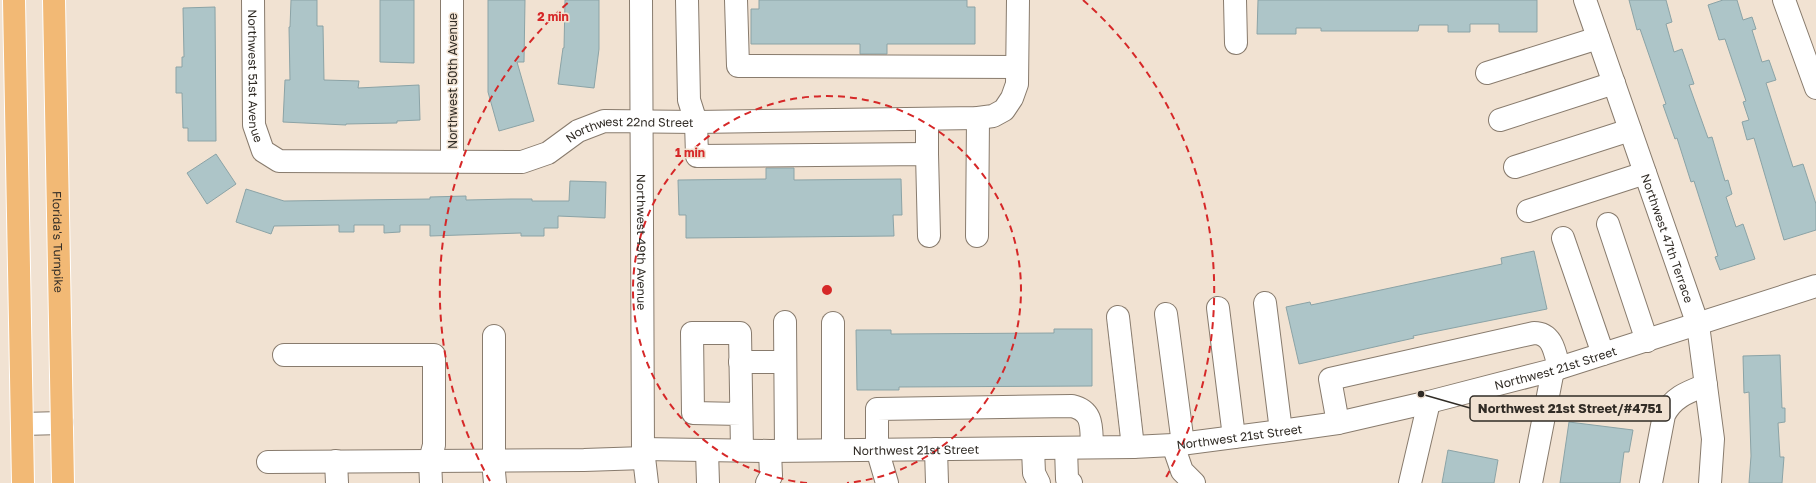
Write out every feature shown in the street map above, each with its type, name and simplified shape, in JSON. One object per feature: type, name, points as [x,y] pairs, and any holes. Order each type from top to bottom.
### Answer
[{"type":"highway","points":[[14,0],[23,483]]},
{"type":"highway","name":"Florida's Turnpike","points":[[54,0],[64,483]]},
{"type":"street","name":"Northwest 51st Avenue","points":[[253,0],[254,125],[263,151]]},
{"type":"street","name":"Northwest 50th Avenue","points":[[452,0],[452,161]]},
{"type":"street","name":"Northwest 49th Avenue","points":[[641,0],[643,454],[647,483]]},
{"type":"street","points":[[687,0],[689,100],[696,122],[697,156],[927,154]]},
{"type":"street","points":[[736,0],[738,66],[1017,67],[1018,0]]},
{"type":"street","points":[[1235,0],[1236,43]]},
{"type":"street","name":"Northwest 47th Terrace","points":[[1585,0],[1698,325],[1713,440],[1710,483]]},
{"type":"street","points":[[1784,0],[1816,88]]},
{"type":"street","points":[[1487,73],[1598,38]]},
{"type":"street","name":"Northwest 22nd Street","points":[[263,151],[279,161],[522,162],[548,153],[578,131],[604,121],[696,122],[978,118],[993,116],[1004,110],[1012,98],[1017,84],[1017,67]]},
{"type":"street","points":[[1500,120],[1614,83]]},
{"type":"street","points":[[977,236],[978,118]]},
{"type":"street","points":[[927,119],[930,236]]},
{"type":"street","points":[[1515,167],[1630,130]]},
{"type":"street","points":[[1528,211],[1645,173]]},
{"type":"street","points":[[1608,224],[1647,340]]},
{"type":"street","points":[[1563,238],[1603,354]]},
{"type":"street","name":"Northwest 21st Street","points":[[268,462],[584,460],[643,454],[742,450],[1033,449],[1092,446],[1132,447],[1178,445],[1338,423],[1428,402],[1556,369],[1698,325],[1816,286]]},
{"type":"street","points":[[1265,303],[1281,431]]},
{"type":"street","points":[[1218,308],[1234,437]]},
{"type":"street","points":[[1166,314],[1178,445],[1182,471],[1194,483]]},
{"type":"street","points":[[1118,317],[1132,447]]},
{"type":"street","points":[[767,483],[771,476],[778,451],[786,362],[786,322]]},
{"type":"street","points":[[833,323],[833,450]]},
{"type":"street","points":[[741,414],[693,414],[692,333],[740,333],[742,450]]},
{"type":"street","points":[[1338,423],[1330,379],[1534,333],[1540,333],[1551,341],[1556,369],[1531,483]]},
{"type":"street","points":[[494,336],[495,483]]},
{"type":"street","points":[[284,355],[434,355],[434,445],[430,460],[431,483]]},
{"type":"street","points":[[740,362],[786,362]]},
{"type":"street","points":[[1651,483],[1664,415],[1668,406],[1684,393],[1706,385]]},
{"type":"street","points":[[1410,483],[1428,402]]},
{"type":"street","points":[[887,483],[878,449],[877,409],[1072,406],[1085,411],[1090,420],[1092,446]]},
{"type":"street","points":[[22,424],[62,423]]},
{"type":"street","points":[[1066,448],[1067,479],[1071,483]]},
{"type":"street","points":[[936,449],[937,483]]},
{"type":"street","points":[[1033,449],[1034,473],[1039,483]]},
{"type":"street","points":[[707,451],[708,483]]},
{"type":"street","points":[[336,461],[337,483]]},
{"type":"building","points":[[291,0],[317,0],[317,26],[323,26],[324,80],[359,81],[358,88],[419,85],[420,120],[397,121],[397,123],[346,125],[283,122],[285,80],[290,80],[289,27]]},
{"type":"building","points":[[380,0],[414,0],[414,63],[380,62]]},
{"type":"building","points":[[488,0],[525,0],[524,62],[517,62],[534,121],[499,131],[488,92]]},
{"type":"building","points":[[565,0],[599,0],[599,49],[594,88],[558,84],[564,48]]},
{"type":"building","points":[[759,0],[967,0],[967,7],[975,7],[975,44],[887,44],[887,54],[860,54],[860,44],[751,44],[751,9],[759,9]]},
{"type":"building","points":[[1258,0],[1537,0],[1537,32],[1499,32],[1499,24],[1470,24],[1470,32],[1448,32],[1448,25],[1419,25],[1418,31],[1321,31],[1321,28],[1296,28],[1296,34],[1257,34]]},
{"type":"building","points":[[1629,0],[1666,0],[1672,22],[1666,24],[1674,52],[1682,49],[1694,84],[1689,85],[1708,138],[1712,137],[1725,181],[1728,180],[1732,194],[1726,197],[1736,227],[1743,224],[1755,259],[1720,270],[1715,257],[1718,256],[1694,181],[1691,182],[1677,138],[1675,139],[1663,105],[1666,104],[1640,29],[1637,30]]},
{"type":"building","points":[[1723,0],[1737,0],[1743,20],[1752,17],[1756,29],[1752,30],[1762,62],[1769,60],[1776,80],[1766,83],[1793,167],[1803,164],[1816,204],[1816,230],[1784,240],[1754,138],[1747,140],[1742,122],[1749,120],[1743,102],[1746,101],[1725,39],[1719,40],[1708,5]]},
{"type":"building","points":[[215,7],[216,141],[188,141],[188,128],[183,128],[182,93],[176,93],[176,67],[182,67],[182,57],[184,57],[183,8]]},
{"type":"building","points":[[216,154],[236,184],[207,204],[187,173]]},
{"type":"building","points":[[766,168],[794,168],[794,180],[901,179],[902,215],[893,215],[894,236],[686,238],[686,215],[679,215],[678,180],[766,179]]},
{"type":"building","points":[[570,181],[606,182],[605,218],[558,216],[558,228],[544,228],[544,236],[521,236],[521,233],[430,236],[430,225],[400,225],[400,232],[384,233],[384,225],[354,225],[354,232],[339,232],[339,225],[274,226],[271,234],[236,222],[246,189],[284,201],[430,199],[430,197],[466,196],[466,200],[532,199],[532,201],[569,201]]},
{"type":"building","points":[[1534,251],[1547,309],[1413,336],[1414,338],[1299,364],[1286,307],[1310,302],[1311,305],[1502,264],[1501,258]]},
{"type":"building","points":[[1054,329],[1092,329],[1092,386],[899,387],[899,390],[857,390],[856,330],[891,330],[891,334],[1054,333]]},
{"type":"building","points":[[1780,355],[1782,408],[1785,408],[1785,422],[1778,423],[1780,457],[1784,457],[1782,483],[1749,483],[1751,456],[1749,392],[1744,393],[1743,356]]},
{"type":"building","points":[[1569,422],[1633,430],[1629,452],[1624,452],[1620,483],[1560,483]]},
{"type":"building","points":[[1448,450],[1498,460],[1494,483],[1442,483]]},
{"type":"place","name":"Northwest 21st Street/#4751","points":[[1421,394]]}]
